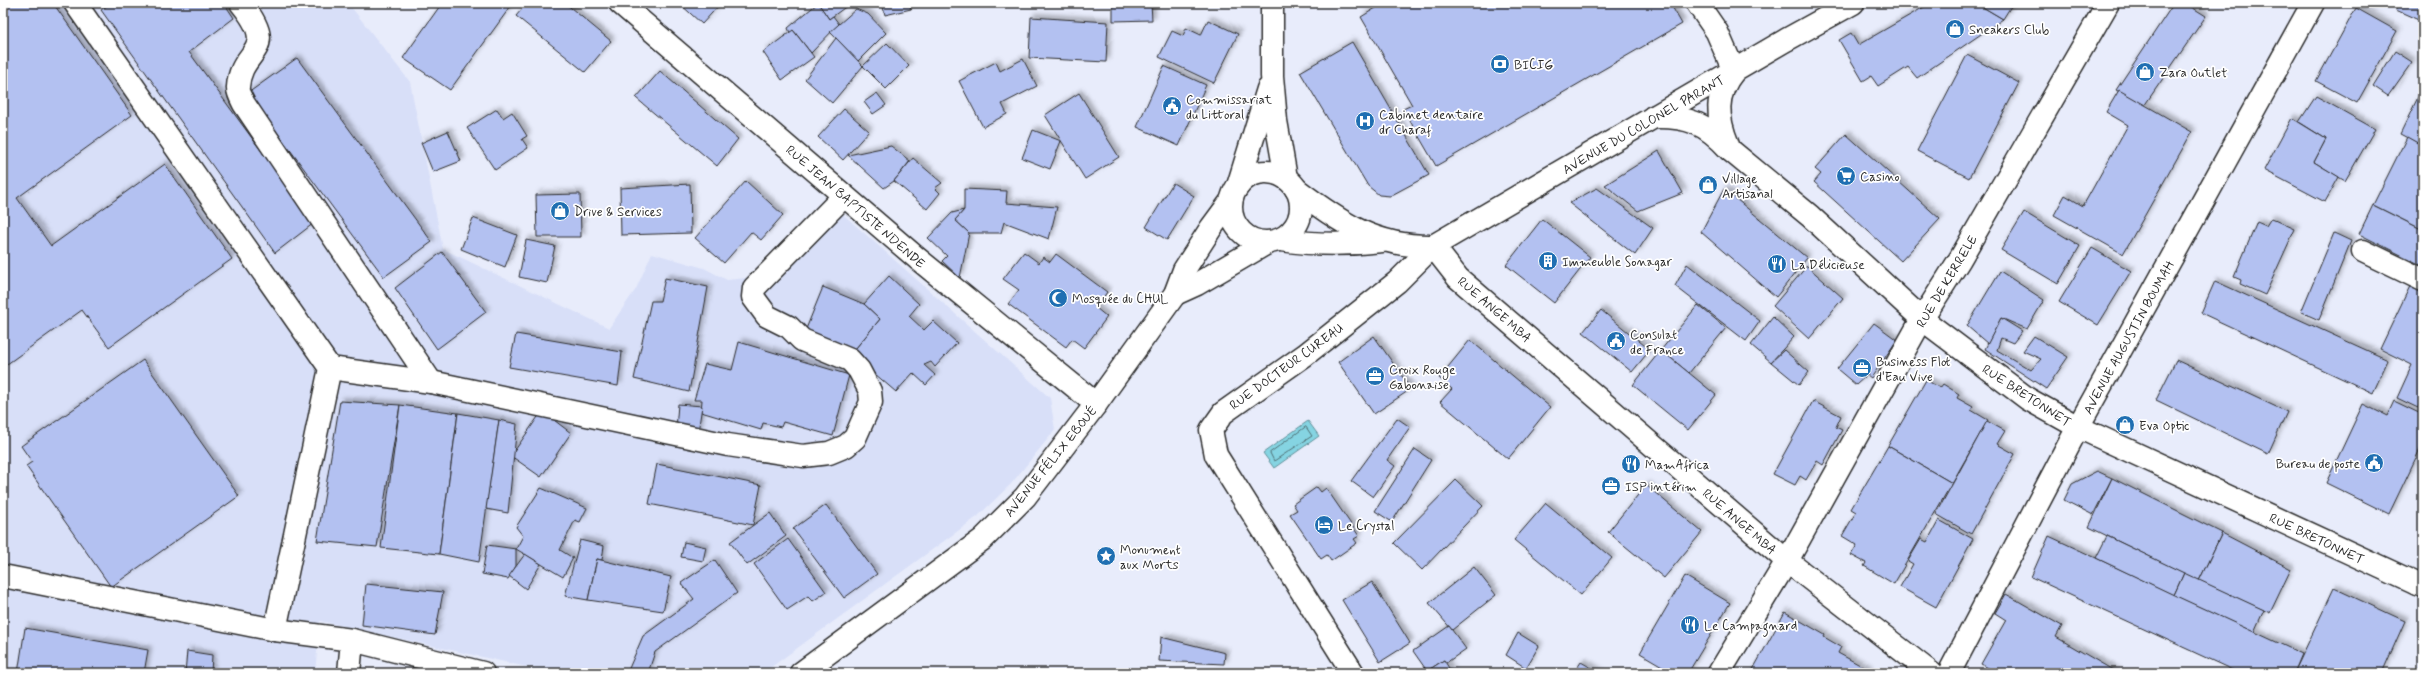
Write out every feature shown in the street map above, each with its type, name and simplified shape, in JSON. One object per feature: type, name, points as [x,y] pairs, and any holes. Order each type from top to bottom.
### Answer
[{"type":"street","points":[[75,3],[330,368],[275,630]]},
{"type":"street","points":[[241,3],[250,15],[259,33],[259,46],[242,69],[237,89],[244,104],[431,382]]},
{"type":"street","name":"RUE JEAN BAPTISTE NDENDE","points":[[620,3],[918,259],[1096,404]]},
{"type":"street","points":[[1175,294],[1197,284],[1274,241],[1298,224],[1301,213],[1301,200],[1291,184],[1276,120],[1272,76],[1272,3]]},
{"type":"street","points":[[1697,3],[1717,32],[1734,71],[1722,90],[1719,100],[1718,114],[1730,150]]},
{"type":"street","name":"AVENUE DU COLONEL PARANT","points":[[1433,246],[1653,117],[1853,3]]},
{"type":"street","name":"RUE DE KERRELE","points":[[1719,673],[1787,561],[1922,319],[1960,259],[2108,3]]},
{"type":"street","name":"AVENUE AUGUSTIN BOUMAH","points":[[1948,673],[2078,427],[2314,3]]},
{"type":"street","points":[[1272,76],[1234,194],[1234,222],[1239,231],[1247,238],[1316,245],[1347,245],[1383,241]]},
{"type":"street","name":"RUE BRETONNET","points":[[1653,117],[1681,118],[1698,123],[1715,133],[1730,150],[1810,216],[1922,319],[2022,394],[2078,427],[2421,585]]},
{"type":"street","points":[[1175,294],[1184,270],[1245,179],[1265,172],[1291,184],[1322,209],[1354,229],[1383,241],[1409,246],[1433,246]]},
{"type":"street","points":[[330,368],[431,382],[728,445],[803,456],[828,453],[846,446],[854,438],[871,402],[870,391],[859,370],[850,360],[802,340],[789,327],[767,316],[758,307],[753,297],[754,288],[844,196]]},
{"type":"street","name":"RUE ANGE MBA","points":[[1433,246],[1458,278],[1787,561],[1931,673]]},
{"type":"street","name":"RUE DOCTEUR CUREAU","points":[[1353,673],[1216,455],[1211,430],[1223,413],[1311,350],[1397,282],[1433,246]]},
{"type":"street","points":[[2363,251],[2423,280]]},
{"type":"street","name":"AVENUE FÉLIX EBOUÉ","points":[[801,673],[983,539],[1025,496],[1096,404],[1175,294]]},
{"type":"street","points":[[3,576],[275,630],[352,640],[483,673]]},
{"type":"street","points":[[349,673],[352,640]]},
{"type":"shaded area","points":[[3,3],[348,3],[410,82],[443,249],[609,328],[636,289],[652,253],[704,268],[727,280],[746,278],[828,201],[1050,398],[1055,430],[1011,484],[977,517],[763,673],[554,673],[320,621],[315,673],[3,673]]},
{"type":"water","points":[[1308,421],[1319,436],[1274,468],[1263,453]]},
{"type":"building","points":[[3,3],[53,3],[132,115],[17,198],[51,246],[165,164],[232,259],[109,347],[82,310],[3,367]]},
{"type":"building","points":[[111,3],[224,3],[234,18],[189,52],[314,223],[275,253],[101,10]]},
{"type":"building","points":[[442,3],[513,3],[450,90],[403,58]]},
{"type":"building","points":[[527,3],[565,3],[611,41],[585,72],[516,16]]},
{"type":"building","points":[[679,3],[721,3],[702,24]]},
{"type":"building","points":[[818,3],[851,3],[829,19]]},
{"type":"building","points":[[818,3],[829,19],[833,16],[839,24],[811,53],[793,30],[790,33],[788,28]]},
{"type":"building","points":[[882,3],[909,3],[911,9],[885,15]]},
{"type":"building","points":[[1113,3],[1151,3],[1152,20],[1113,21]]},
{"type":"building","points":[[1240,3],[1240,5],[1192,4]]},
{"type":"building","name":"BICIG","points":[[1384,3],[1670,3],[1682,24],[1436,166],[1403,109],[1412,105],[1361,17]]},
{"type":"building","points":[[1931,3],[1976,3],[2003,19],[1917,78],[1908,67],[1878,86],[1871,76],[1863,81],[1839,40],[1851,33],[1858,45]]},
{"type":"building","points":[[1976,3],[2013,3],[2003,19]]},
{"type":"building","points":[[2174,3],[2185,3],[2206,16],[2144,106],[2116,90]]},
{"type":"building","points":[[2400,3],[2423,3],[2423,22],[2396,10]]},
{"type":"building","points":[[2356,8],[2397,31],[2357,103],[2316,81]]},
{"type":"building","points":[[856,9],[868,14],[886,33],[858,61],[830,32]]},
{"type":"building","points":[[1031,17],[1108,22],[1106,62],[1029,58]]},
{"type":"building","points":[[1208,20],[1238,34],[1214,83],[1159,57],[1172,31],[1183,36],[1186,28],[1201,35]]},
{"type":"building","points":[[793,30],[814,57],[782,80],[763,52]]},
{"type":"building","points":[[836,38],[863,66],[832,103],[805,79]]},
{"type":"building","points":[[1352,42],[1429,175],[1390,196],[1379,195],[1368,186],[1300,72]]},
{"type":"building","points":[[887,43],[909,66],[886,89],[863,66]]},
{"type":"building","points":[[2395,51],[2412,62],[2388,96],[2373,86]]},
{"type":"building","points":[[1967,55],[2019,83],[1969,178],[1917,151]]},
{"type":"building","points":[[297,58],[432,242],[384,277],[248,93]]},
{"type":"building","points":[[1023,59],[1037,86],[1002,104],[1007,114],[983,127],[959,81],[996,62],[1000,71]]},
{"type":"building","name":"Commissariat du Littoral","points":[[1164,66],[1206,85],[1179,146],[1137,127]]},
{"type":"building","points":[[660,71],[738,139],[717,166],[636,98]]},
{"type":"building","points":[[2423,87],[2423,146],[2400,134]]},
{"type":"building","points":[[2119,90],[2192,132],[2123,254],[2054,215],[2065,195],[2083,206],[2128,125],[2106,112]]},
{"type":"building","points":[[877,93],[886,105],[873,114],[864,102]]},
{"type":"building","points":[[1079,93],[1119,157],[1085,179],[1045,115]]},
{"type":"building","points":[[2316,96],[2375,129],[2345,181],[2314,162],[2326,139],[2299,122]]},
{"type":"building","points":[[497,109],[503,118],[512,112],[527,136],[522,139],[528,148],[495,170],[467,128]]},
{"type":"building","points":[[844,109],[869,131],[843,160],[818,137]]},
{"type":"building","points":[[2292,118],[2326,139],[2314,162],[2339,177],[2325,202],[2264,170]]},
{"type":"building","points":[[1033,130],[1061,141],[1050,169],[1022,158]]},
{"type":"building","points":[[448,131],[461,161],[433,172],[421,143]]},
{"type":"building","points":[[1846,134],[1940,219],[1901,261],[1814,182],[1821,174],[1815,169]]},
{"type":"building","points":[[2407,137],[2423,146],[2423,230],[2373,205]]},
{"type":"building","points":[[891,146],[910,161],[894,181],[884,188],[848,155]]},
{"type":"building","points":[[1659,151],[1683,193],[1638,211],[1605,185]]},
{"type":"building","points":[[913,158],[942,183],[935,188],[940,193],[927,209],[894,181]]},
{"type":"building","points":[[746,181],[783,215],[761,240],[751,232],[724,263],[695,238]]},
{"type":"building","points":[[1173,183],[1194,196],[1167,240],[1146,227]]},
{"type":"building","points":[[690,184],[691,233],[621,235],[620,188]]},
{"type":"building","points":[[1597,188],[1653,228],[1635,255],[1569,203]]},
{"type":"building","points":[[964,189],[1007,191],[1006,203],[1057,207],[1049,239],[1004,222],[1001,233],[969,233],[955,220],[964,210]]},
{"type":"building","points":[[1724,189],[1807,258],[1776,297],[1701,232]]},
{"type":"building","points":[[580,194],[581,237],[537,237],[536,195]]},
{"type":"building","points":[[2373,205],[2423,230],[2423,266],[2359,234]]},
{"type":"building","points":[[964,210],[955,220],[969,233],[960,278],[942,261],[947,256],[928,238],[952,213]]},
{"type":"building","points":[[2024,212],[2080,246],[2058,284],[2001,250]]},
{"type":"building","points":[[473,218],[517,235],[505,267],[461,249]]},
{"type":"building","points":[[2271,218],[2295,229],[2265,295],[2240,284],[2241,280],[2234,277],[2257,222],[2266,226]]},
{"type":"building","name":"Immeuble Sonagar","points":[[1542,219],[1590,257],[1554,303],[1506,265]]},
{"type":"building","points":[[2334,233],[2351,241],[2319,320],[2301,312]]},
{"type":"building","points":[[526,240],[555,246],[547,283],[519,277]]},
{"type":"building","points":[[2092,248],[2131,271],[2098,325],[2059,302]]},
{"type":"building","points":[[442,252],[486,312],[437,349],[395,288]]},
{"type":"building","name":"Mosquée du CHUL","points":[[1024,252],[1039,263],[1043,257],[1050,262],[1056,254],[1107,292],[1096,308],[1107,317],[1084,348],[1072,339],[1066,347],[1008,304],[1019,290],[1003,279]]},
{"type":"building","points":[[1687,264],[1760,321],[1746,341],[1675,286]]},
{"type":"building","points":[[1807,266],[1843,298],[1809,339],[1773,306]]},
{"type":"building","points":[[2000,271],[2044,300],[2027,329],[2001,318],[1988,344],[1967,326]]},
{"type":"building","points":[[889,276],[919,304],[909,316],[924,330],[933,321],[957,343],[935,367],[931,362],[924,365],[935,375],[926,385],[913,373],[896,392],[853,355],[855,349],[880,319],[864,304]]},
{"type":"building","points":[[665,278],[708,287],[689,392],[634,379],[651,301],[660,301]]},
{"type":"building","points":[[2215,281],[2388,360],[2373,393],[2201,313]]},
{"type":"building","points":[[2411,284],[2423,290],[2423,397],[2418,408],[2397,398],[2412,365],[2380,349]]},
{"type":"building","points":[[823,287],[864,304],[880,319],[855,349],[853,355],[804,334]]},
{"type":"building","points":[[1698,305],[1726,328],[1689,373],[1661,350]]},
{"type":"building","name":"Consulat de France","points":[[1601,310],[1650,350],[1632,372],[1583,332]]},
{"type":"building","points":[[1773,317],[1794,337],[1771,362],[1751,345]]},
{"type":"building","points":[[2001,318],[2022,331],[2013,343],[2001,338],[1997,350],[2031,370],[2041,359],[2023,351],[2034,336],[2068,357],[2046,389],[1985,349]]},
{"type":"building","points":[[1874,323],[1897,340],[1871,378],[1867,375],[1856,385],[1837,369]]},
{"type":"building","points":[[516,334],[622,352],[618,386],[509,367]]},
{"type":"building","name":"Croix Rouge Gabonaise","points":[[1374,336],[1411,389],[1374,414],[1338,362]]},
{"type":"building","points":[[1470,340],[1550,407],[1508,459],[1440,402],[1452,389],[1439,378]]},
{"type":"building","points":[[739,342],[849,375],[833,436],[783,422],[781,427],[763,423],[761,430],[701,412],[702,400],[694,400],[705,364],[732,370]]},
{"type":"building","points":[[1661,350],[1716,395],[1688,430],[1633,385]]},
{"type":"building","points":[[1784,350],[1809,372],[1799,385],[1771,362]]},
{"type":"building","points":[[143,360],[239,496],[111,587],[26,466],[32,462],[21,446]]},
{"type":"building","points":[[2176,360],[2287,412],[2268,454],[2156,400]]},
{"type":"building","points":[[1926,380],[1940,388],[1943,384],[1959,394],[1957,398],[1973,407],[1971,410],[1988,420],[1952,483],[1888,446]]},
{"type":"building","points":[[340,401],[400,405],[377,547],[317,541]]},
{"type":"building","points":[[1813,401],[1841,416],[1836,427],[1842,430],[1823,465],[1817,461],[1806,480],[1800,476],[1795,485],[1773,474]]},
{"type":"building","name":"Bureau de poste","points":[[2394,401],[2423,415],[2423,443],[2389,514],[2326,483],[2363,404],[2387,416]]},
{"type":"building","points":[[678,404],[702,406],[698,432],[676,429]]},
{"type":"building","points":[[400,405],[458,413],[439,554],[381,548]]},
{"type":"building","points":[[542,411],[571,433],[541,477],[511,456]]},
{"type":"building","points":[[458,413],[499,420],[479,562],[439,554]]},
{"type":"building","points":[[1397,418],[1410,427],[1387,460],[1395,466],[1373,497],[1351,481]]},
{"type":"building","points":[[499,420],[517,424],[508,513],[486,509]]},
{"type":"building","points":[[1987,421],[2005,431],[1997,444],[2015,454],[1971,534],[1936,514]]},
{"type":"building","points":[[1888,446],[1952,483],[1894,584],[1864,566],[1866,563],[1851,555],[1857,545],[1842,536],[1856,512],[1851,509]]},
{"type":"building","points":[[1415,449],[1431,460],[1392,522],[1375,511]]},
{"type":"building","points":[[657,464],[761,485],[753,525],[649,504]]},
{"type":"building","points":[[2097,471],[2112,478],[2093,515],[2064,500],[2072,484]]},
{"type":"building","points":[[2112,478],[2222,533],[2199,581],[2089,527]]},
{"type":"building","points":[[1456,480],[1483,506],[1422,570],[1394,543]]},
{"type":"building","points":[[1646,485],[1702,532],[1664,578],[1608,532]]},
{"type":"building","name":"Le Crystal","points":[[1317,487],[1321,492],[1326,488],[1359,536],[1354,539],[1357,543],[1331,561],[1327,555],[1321,559],[1290,514],[1297,510],[1293,504]]},
{"type":"building","points":[[541,488],[587,508],[580,522],[575,520],[560,550],[573,558],[563,577],[516,549],[523,536],[516,527]]},
{"type":"building","points":[[1546,503],[1612,558],[1581,595],[1514,540]]},
{"type":"building","points":[[826,505],[877,574],[844,598],[793,529]]},
{"type":"building","points":[[770,513],[786,536],[747,565],[730,542]]},
{"type":"building","points":[[1939,520],[1973,539],[1936,607],[1900,587],[1913,564],[1908,561],[1921,539],[1927,542]]},
{"type":"building","points":[[2222,533],[2291,569],[2270,613],[2199,581]]},
{"type":"building","points":[[2049,536],[2302,654],[2294,673],[2239,673],[2031,577]]},
{"type":"building","points":[[2107,536],[2184,573],[2174,595],[2096,558]]},
{"type":"building","points":[[788,539],[826,592],[813,601],[808,596],[787,610],[754,564]]},
{"type":"building","points":[[580,540],[604,546],[602,560],[597,559],[588,600],[565,596]]},
{"type":"building","points":[[684,542],[706,547],[703,561],[681,557]]},
{"type":"building","points":[[487,545],[516,549],[516,566],[508,579],[482,574]]},
{"type":"building","points":[[525,554],[541,564],[526,589],[509,576]]},
{"type":"building","points":[[597,559],[671,577],[663,611],[588,600]]},
{"type":"building","points":[[715,560],[737,593],[655,652],[648,673],[627,673],[643,636],[694,599],[681,583]]},
{"type":"building","points":[[1474,567],[1496,595],[1452,630],[1429,603]]},
{"type":"building","points":[[2184,573],[2264,610],[2254,632],[2174,595]]},
{"type":"building","points":[[1685,576],[1730,603],[1688,673],[1674,673],[1640,653]]},
{"type":"building","points":[[1372,582],[1410,643],[1380,662],[1342,600]]},
{"type":"building","points":[[366,584],[443,592],[435,635],[362,625]]},
{"type":"building","points":[[2334,588],[2405,621],[2382,673],[2294,673]]},
{"type":"building","points":[[2006,594],[2062,626],[2056,637],[2118,673],[1997,673],[1981,664],[2006,620],[1995,613]]},
{"type":"building","points":[[1785,612],[1825,635],[1824,637],[1841,647],[1838,653],[1869,670],[1867,673],[1751,673]]},
{"type":"building","points":[[1449,626],[1466,649],[1446,663],[1444,660],[1427,671],[1413,651]]},
{"type":"building","points":[[25,628],[148,650],[144,673],[18,673]]},
{"type":"building","points":[[1518,633],[1539,646],[1526,668],[1506,655]]},
{"type":"building","points":[[1161,637],[1225,653],[1224,664],[1159,661]]},
{"type":"building","points":[[187,651],[212,655],[211,673],[185,673]]},
{"type":"building","points":[[1444,660],[1452,673],[1424,673],[1427,671]]},
{"type":"building","points":[[1581,662],[1600,673],[1574,673]]},
{"type":"place","name":"Sneakers Club","points":[[1955,29]]},
{"type":"place","name":"BICIG","points":[[1500,64]]},
{"type":"place","name":"Zara Outlet","points":[[2145,72]]},
{"type":"place","name":"Commissariat du Littoral","points":[[1172,106]]},
{"type":"place","name":"Cabinet dentaire dr Charaf","points":[[1365,121]]},
{"type":"place","name":"Casino","points":[[1846,176]]},
{"type":"place","name":"Village Artisanal","points":[[1708,185]]},
{"type":"place","name":"Drive & Services","points":[[560,211]]},
{"type":"place","name":"Immeuble Sonagar","points":[[1548,261]]},
{"type":"place","name":"La Délicieuse","points":[[1777,264]]},
{"type":"place","name":"Mosquée du CHUL","points":[[1058,298]]},
{"type":"place","name":"Consulat de France","points":[[1616,341]]},
{"type":"place","name":"Business Flot d'Eau Vive","points":[[1862,368]]},
{"type":"place","name":"Croix Rouge Gabonaise","points":[[1375,376]]},
{"type":"place","name":"Eva Optic","points":[[2125,425]]},
{"type":"place","name":"Bureau de poste","points":[[2374,463]]},
{"type":"place","name":"MamAfrica","points":[[1631,464]]},
{"type":"place","name":"ISP intérim","points":[[1611,486]]},
{"type":"place","name":"Le Crystal","points":[[1324,525]]},
{"type":"place","name":"Monument aux Morts","points":[[1106,556]]},
{"type":"place","name":"Le Campagnard","points":[[1690,625]]}]
